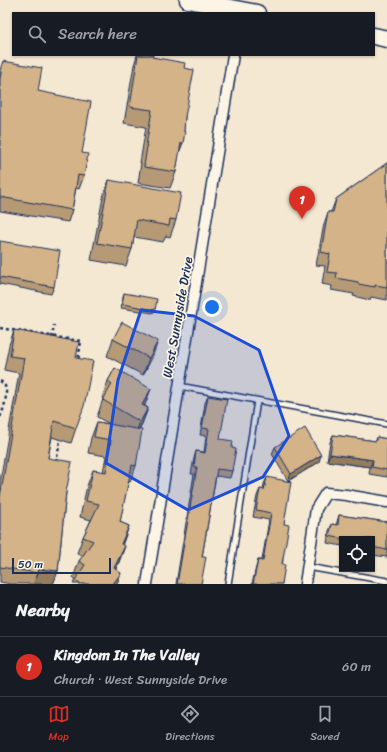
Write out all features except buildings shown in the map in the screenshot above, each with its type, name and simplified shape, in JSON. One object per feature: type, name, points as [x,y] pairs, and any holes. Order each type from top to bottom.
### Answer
[{"type":"main road","points":[[188,0],[241,8],[254,12]]},
{"type":"main road","points":[[375,36],[387,39]]},
{"type":"street","name":"West Sunnyside Drive","points":[[147,584],[233,56]]},
{"type":"street","points":[[305,584],[316,509],[326,493],[387,502]]},
{"type":"lane","points":[[179,386],[387,424]]},
{"type":"lane","points":[[228,584],[257,401]]},
{"type":"lane","points":[[308,567],[387,581]]},
{"type":"path","points":[[51,344],[54,325]]},
{"type":"path","points":[[0,328],[81,341],[77,364]]},
{"type":"path","points":[[0,381],[5,386],[6,400],[0,418]]},
{"type":"path","points":[[55,470],[61,434]]},
{"type":"highlighted area","points":[[141,310],[194,316],[259,350],[289,436],[263,477],[188,510],[106,463],[118,380]]},
{"type":"place","name":"Kingdom In The Valley","points":[[302,219]]}]
